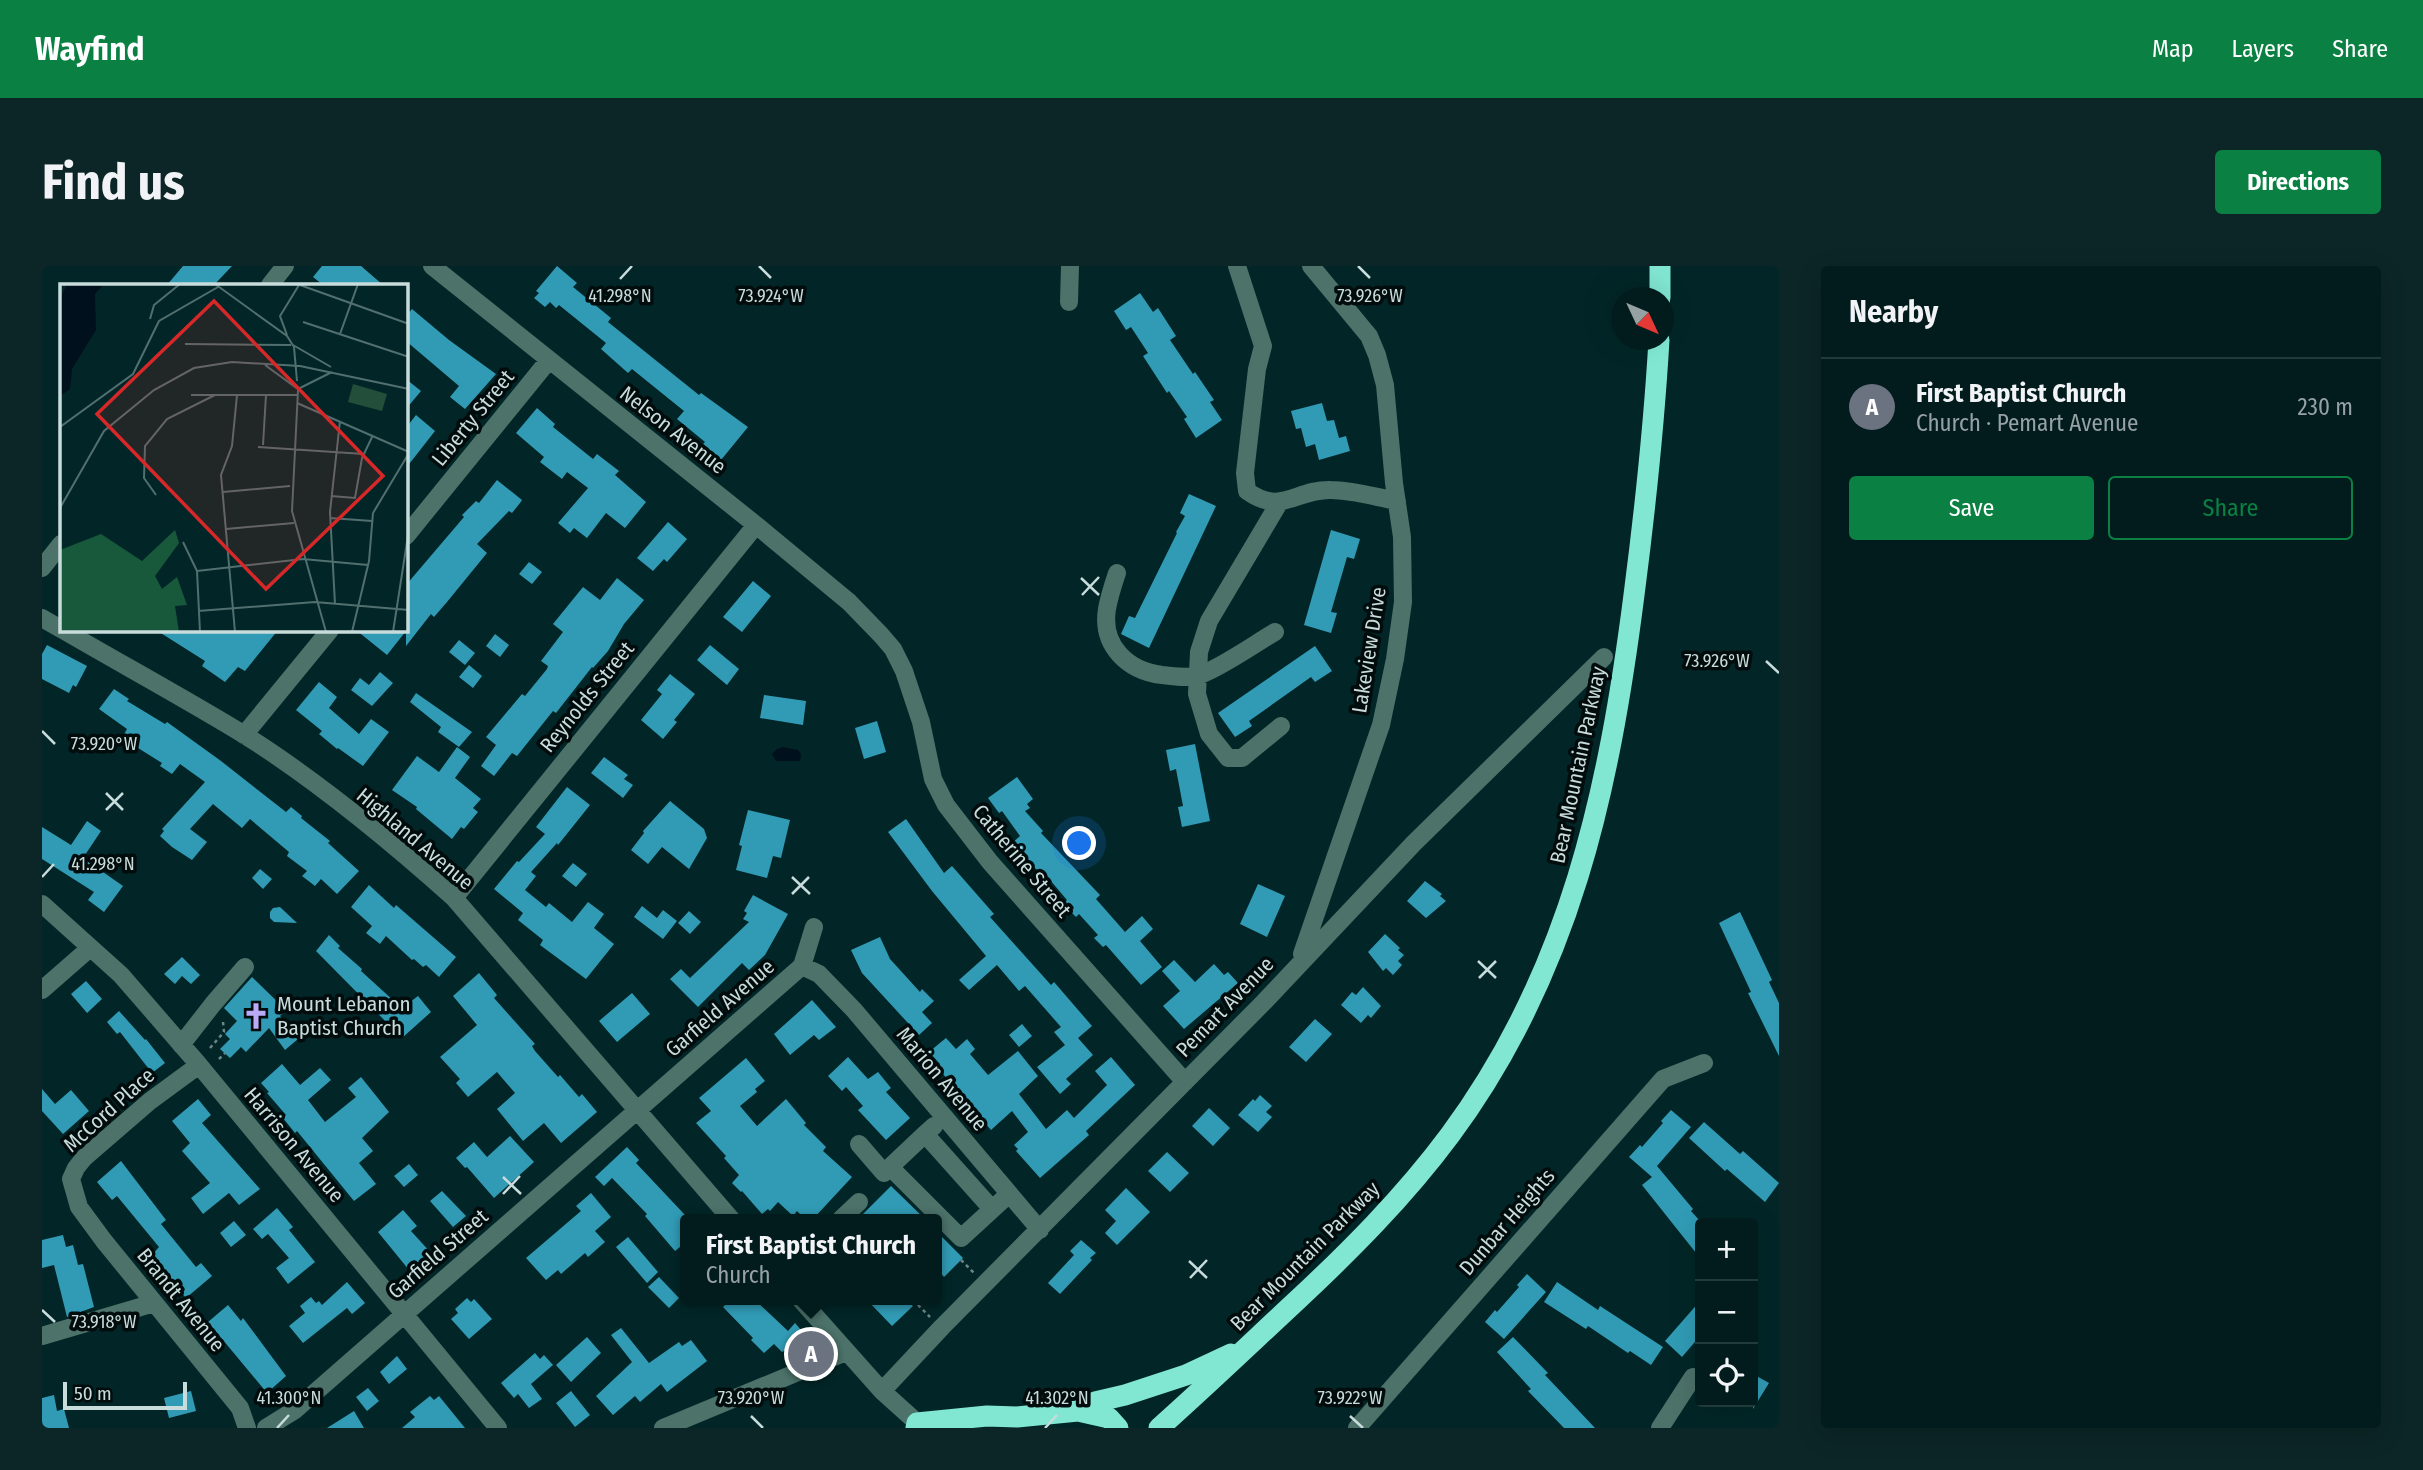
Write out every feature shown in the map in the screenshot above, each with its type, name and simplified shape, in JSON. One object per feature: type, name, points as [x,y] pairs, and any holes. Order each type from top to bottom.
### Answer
[{"type":"highway","points":[[1660,266],[1660,287]]},
{"type":"highway","name":"Bear Mountain Parkway","points":[[1159,1428],[1356,1243],[1414,1180],[1449,1137],[1479,1093],[1534,995],[1556,943],[1592,830],[1615,724],[1643,525],[1658,350]]},
{"type":"highway","points":[[1078,1411],[1095,1402],[1186,1375],[1249,1346]]},
{"type":"highway","points":[[919,1426],[987,1416],[1017,1417],[1078,1411],[1109,1418],[1118,1428]]},
{"type":"street","points":[[271,284],[285,266]]},
{"type":"street","name":"Nelson Avenue","points":[[432,266],[756,525],[849,602],[881,635]]},
{"type":"street","points":[[1069,302],[1070,266]]},
{"type":"street","points":[[1237,266],[1263,346],[1255,382],[1245,473],[1247,491],[1259,499],[1279,503],[1309,492],[1331,490],[1397,501]]},
{"type":"street","name":"Lakeview Drive","points":[[1295,966],[1306,947],[1381,725],[1395,659],[1403,602],[1402,537],[1385,385],[1377,355],[1363,328],[1311,266]]},
{"type":"street","name":"Liberty Street","points":[[408,534],[549,360]]},
{"type":"street","points":[[1279,503],[1209,621],[1199,652],[1197,694],[1209,734],[1228,758],[1242,758],[1281,726]]},
{"type":"street","name":"Reynolds Street","points":[[454,898],[756,525]]},
{"type":"street","points":[[42,568],[60,545]]},
{"type":"street","points":[[1116,573],[1107,610],[1106,626],[1110,640],[1127,663],[1149,673],[1198,676],[1275,632]]},
{"type":"street","name":"Highland Avenue","points":[[42,618],[60,629]]},
{"type":"street","name":"Highland Avenue","points":[[65,632],[244,735],[401,851],[454,898],[727,1214]]},
{"type":"street","points":[[244,735],[328,632]]},
{"type":"street","name":"Catherine Street","points":[[881,635],[893,649],[904,671],[921,722],[933,779],[946,805],[990,862],[1185,1082]]},
{"type":"street","name":"Pemart Avenue","points":[[882,1391],[1185,1082],[1414,843],[1604,657]]},
{"type":"street","name":"Harrison Avenue","points":[[42,904],[121,975],[199,1065],[498,1428]]},
{"type":"street","name":"Garfield Avenue","points":[[637,1111],[802,966],[814,927]]},
{"type":"street","points":[[42,990],[90,948]]},
{"type":"street","name":"Marion Avenue","points":[[802,966],[820,974],[854,1010],[1040,1230]]},
{"type":"street","points":[[181,1045],[246,967]]},
{"type":"street","name":"Dunbar Heights","points":[[1357,1428],[1663,1079],[1704,1063]]},
{"type":"street","name":"McCord Place","points":[[77,1201],[71,1179],[84,1157],[149,1101],[199,1065]]},
{"type":"street","name":"Garfield Street","points":[[266,1428],[295,1410],[637,1111]]},
{"type":"street","points":[[859,1144],[884,1173],[945,1117]]},
{"type":"street","points":[[925,1134],[992,1209]]},
{"type":"street","points":[[890,1167],[937,1214]]},
{"type":"street","points":[[942,1219],[961,1238],[1009,1194]]},
{"type":"street","name":"Brandt Avenue","points":[[77,1201],[104,1241],[240,1408],[247,1428]]},
{"type":"street","points":[[846,1214],[859,1202]]},
{"type":"street","points":[[42,1336],[154,1303]]},
{"type":"street","points":[[805,1305],[882,1391],[919,1426]]},
{"type":"street","points":[[663,1428],[846,1352]]},
{"type":"street","points":[[1660,1428],[1693,1377]]},
{"type":"path","points":[[210,1048],[224,1032],[222,1018]]},
{"type":"path","points":[[219,1059],[225,1053]]},
{"type":"path","points":[[961,1261],[977,1275]]},
{"type":"path","points":[[918,1305],[933,1319]]},
{"type":"water","points":[[783,747],[798,750],[801,754],[800,761],[776,761],[772,754]]},
{"type":"building","points":[[183,266],[232,266],[215,284],[168,284]]},
{"type":"building","points":[[322,266],[361,266],[382,284],[322,284],[313,277]]},
{"type":"building","points":[[557,266],[577,283],[573,287],[611,318],[608,322],[699,395],[701,393],[748,427],[721,460],[703,444],[705,442],[677,419],[684,411],[632,369],[628,373],[601,349],[606,343],[559,305],[556,308],[550,302],[545,307],[534,298],[539,293],[536,291]]},
{"type":"building","points":[[1140,293],[1153,312],[1158,308],[1176,336],[1170,340],[1214,400],[1210,402],[1222,420],[1196,438],[1184,419],[1187,417],[1169,391],[1167,393],[1143,356],[1148,353],[1131,327],[1126,330],[1114,311]]},
{"type":"building","points":[[412,309],[496,374],[465,409],[450,397],[459,386],[408,343],[408,314]]},
{"type":"building","points":[[408,381],[421,391],[408,407]]},
{"type":"building","points":[[1322,403],[1327,421],[1334,420],[1339,438],[1346,436],[1350,451],[1319,460],[1315,444],[1306,447],[1301,428],[1296,429],[1291,411]]},
{"type":"building","points":[[537,408],[555,424],[553,427],[593,459],[597,454],[619,471],[615,475],[646,502],[625,528],[606,513],[587,538],[574,528],[570,533],[558,523],[588,488],[567,472],[562,479],[540,462],[544,457],[516,433]]},
{"type":"building","points":[[416,415],[435,431],[408,465],[408,425]]},
{"type":"building","points":[[497,480],[522,500],[512,513],[509,511],[477,544],[487,553],[434,617],[431,614],[406,646],[408,583],[464,517],[462,515],[476,501],[479,503]]},
{"type":"building","points":[[1189,494],[1216,506],[1149,648],[1121,634],[1129,616],[1135,618],[1177,533],[1185,516],[1180,513]]},
{"type":"building","points":[[668,522],[687,539],[667,562],[664,559],[653,571],[637,558]]},
{"type":"building","points":[[1331,530],[1360,539],[1354,559],[1347,557],[1331,612],[1337,613],[1331,633],[1304,625]]},
{"type":"building","points":[[529,562],[542,572],[532,584],[519,574]]},
{"type":"building","points":[[617,578],[644,600],[624,624],[608,651],[556,713],[553,711],[517,756],[512,753],[494,776],[481,766],[496,745],[486,737],[547,669],[548,666],[541,661],[563,632],[553,624],[583,587],[600,600]]},
{"type":"building","points":[[753,581],[771,596],[742,632],[723,617]]},
{"type":"building","points":[[159,632],[276,632],[245,671],[238,667],[225,682],[202,666],[205,661]]},
{"type":"building","points":[[358,632],[405,632],[387,655]]},
{"type":"building","points":[[495,634],[509,645],[500,657],[486,646]]},
{"type":"building","points":[[459,640],[475,653],[465,665],[449,652]]},
{"type":"building","points":[[47,645],[87,666],[76,687],[73,685],[69,693],[42,679],[42,654]]},
{"type":"building","points":[[710,645],[739,669],[727,685],[697,660]]},
{"type":"building","points":[[1315,646],[1332,671],[1315,682],[1311,677],[1249,721],[1252,726],[1235,737],[1218,713]]},
{"type":"building","points":[[469,665],[482,676],[473,688],[459,677]]},
{"type":"building","points":[[380,672],[393,683],[372,706],[351,690],[360,678],[369,685]]},
{"type":"building","points":[[670,674],[695,694],[663,739],[641,720],[662,694],[657,690]]},
{"type":"building","points":[[319,682],[337,697],[329,708],[359,734],[371,719],[389,732],[363,766],[319,734],[322,731],[296,710]]},
{"type":"building","points":[[114,689],[129,699],[127,701],[165,724],[167,722],[286,812],[291,807],[359,871],[337,894],[321,879],[315,886],[302,876],[307,871],[287,856],[289,852],[250,819],[242,828],[213,804],[190,829],[207,842],[192,860],[172,847],[160,836],[164,831],[162,829],[205,782],[180,764],[172,774],[160,766],[162,763],[122,738],[127,729],[99,709]]},
{"type":"building","points":[[416,693],[472,732],[459,747],[438,732],[441,727],[410,702]]},
{"type":"building","points":[[764,695],[806,701],[803,725],[760,718]]},
{"type":"building","points":[[877,721],[886,752],[864,759],[855,728]]},
{"type":"building","points":[[1195,744],[1210,821],[1182,827],[1178,807],[1183,806],[1176,769],[1170,771],[1166,750]]},
{"type":"building","points":[[457,747],[470,757],[455,778],[481,799],[473,808],[478,812],[452,839],[416,809],[417,807],[392,790],[417,756],[439,772]]},
{"type":"building","points":[[604,757],[628,775],[624,779],[633,785],[623,798],[591,773]]},
{"type":"building","points":[[1017,777],[1033,799],[1027,804],[1030,808],[1025,811],[1043,831],[1041,833],[1100,895],[1096,899],[1125,932],[1142,916],[1153,929],[1140,941],[1162,967],[1141,985],[1106,945],[1103,947],[1094,938],[1098,935],[1079,914],[1076,917],[1063,904],[1067,900],[1045,874],[1042,876],[1010,845],[1020,836],[1002,811],[999,813],[988,798]]},
{"type":"building","points":[[567,787],[590,805],[558,845],[557,843],[531,872],[536,876],[525,890],[546,907],[549,903],[572,922],[588,902],[604,914],[594,928],[614,944],[586,979],[540,945],[543,940],[518,920],[523,913],[494,889],[517,861],[519,862],[545,834],[536,827]]},
{"type":"building","points":[[670,801],[704,829],[707,838],[689,869],[662,847],[648,864],[631,850],[643,831]]},
{"type":"building","points":[[748,810],[790,820],[781,858],[773,856],[767,878],[736,870]]},
{"type":"building","points":[[906,819],[944,873],[952,866],[994,914],[990,917],[1051,985],[1054,982],[1092,1026],[1078,1038],[1093,1055],[1066,1079],[1071,1084],[1060,1094],[1037,1067],[1065,1045],[1054,1032],[1061,1027],[1025,986],[1019,991],[997,965],[969,990],[959,980],[986,956],[888,832]]},
{"type":"building","points":[[87,821],[101,831],[83,858],[123,886],[104,912],[88,900],[94,892],[42,859],[42,827],[71,845]]},
{"type":"building","points":[[573,863],[587,874],[576,887],[562,876]]},
{"type":"building","points":[[260,869],[272,879],[263,889],[252,878]]},
{"type":"building","points":[[1425,881],[1442,894],[1440,896],[1446,901],[1426,918],[1407,901]]},
{"type":"building","points":[[1258,884],[1285,896],[1267,937],[1240,924]]},
{"type":"building","points":[[369,885],[456,957],[439,977],[426,965],[423,967],[412,960],[386,936],[380,944],[366,933],[372,926],[351,907]]},
{"type":"building","points":[[753,895],[788,914],[765,955],[749,970],[742,963],[698,1007],[670,979],[681,969],[690,978],[749,922],[743,919],[747,913],[744,911]]},
{"type":"building","points":[[642,906],[657,918],[663,910],[677,921],[663,939],[634,917]]},
{"type":"building","points":[[280,907],[297,923],[274,922],[270,918],[270,912],[273,908]]},
{"type":"building","points":[[689,911],[701,922],[690,934],[678,923]]},
{"type":"building","points":[[1740,912],[1772,980],[1769,982],[1779,1003],[1779,1056],[1748,993],[1751,992],[1719,923]]},
{"type":"building","points":[[1385,934],[1404,955],[1398,961],[1402,965],[1393,975],[1386,968],[1383,971],[1368,952]]},
{"type":"building","points":[[329,935],[340,946],[338,948],[394,1001],[398,998],[405,1006],[418,996],[431,1012],[402,1038],[316,951]]},
{"type":"building","points":[[880,937],[890,959],[920,992],[922,989],[934,1001],[922,1012],[932,1023],[919,1035],[862,973],[851,950]]},
{"type":"building","points":[[182,957],[200,975],[191,984],[182,976],[175,984],[164,974]]},
{"type":"building","points":[[1174,960],[1195,982],[1214,964],[1224,975],[1228,972],[1238,983],[1184,1029],[1163,1006],[1180,991],[1162,971]]},
{"type":"building","points":[[479,973],[497,995],[494,998],[535,1044],[532,1046],[535,1051],[558,1077],[560,1075],[579,1097],[582,1094],[597,1112],[561,1143],[544,1123],[523,1141],[497,1109],[515,1093],[497,1072],[468,1097],[456,1083],[460,1079],[440,1057],[477,1025],[453,996]]},
{"type":"building","name":"Mount Lebanon Baptist Church","points":[[252,977],[286,1010],[280,1016],[298,1039],[285,1050],[269,1028],[246,1052],[241,1047],[230,1058],[220,1049],[230,1039],[225,1034],[237,1021],[224,1008]]},
{"type":"building","points":[[86,981],[102,999],[87,1013],[71,994]]},
{"type":"building","points":[[1363,987],[1381,1006],[1371,1018],[1368,1015],[1361,1023],[1341,1005],[1352,992],[1356,995]]},
{"type":"building","points":[[632,993],[650,1014],[617,1042],[599,1021]]},
{"type":"building","points":[[812,1000],[836,1027],[819,1040],[814,1035],[790,1055],[774,1034]]},
{"type":"building","points":[[119,1011],[165,1063],[152,1073],[120,1032],[117,1034],[107,1022]]},
{"type":"building","points":[[1315,1019],[1332,1034],[1306,1062],[1289,1047]]},
{"type":"building","points":[[1022,1024],[1032,1036],[1019,1047],[1009,1035]]},
{"type":"building","points":[[946,1038],[956,1049],[967,1039],[975,1049],[970,1054],[988,1075],[1018,1051],[1038,1076],[1019,1094],[1046,1129],[1067,1110],[1074,1118],[1107,1085],[1095,1071],[1111,1057],[1135,1085],[1086,1131],[1089,1135],[1040,1178],[1016,1151],[1018,1149],[1014,1145],[1028,1132],[1012,1111],[991,1130],[937,1067],[940,1064],[929,1052]]},
{"type":"building","points":[[848,1057],[868,1079],[878,1072],[891,1088],[886,1092],[910,1118],[886,1140],[858,1110],[863,1106],[846,1087],[842,1091],[828,1076]]},
{"type":"building","points":[[746,1058],[765,1081],[755,1089],[757,1092],[740,1106],[757,1126],[786,1099],[806,1123],[804,1125],[826,1147],[823,1151],[852,1177],[818,1214],[800,1214],[797,1211],[791,1214],[778,1202],[770,1211],[768,1209],[762,1214],[732,1183],[739,1175],[696,1123],[711,1111],[699,1098]]},
{"type":"building","points":[[282,1064],[300,1085],[320,1068],[331,1080],[308,1100],[325,1122],[356,1097],[348,1088],[361,1077],[389,1112],[362,1138],[373,1151],[359,1163],[376,1184],[354,1201],[297,1131],[295,1133],[283,1118],[286,1115],[261,1083]]},
{"type":"building","points":[[42,1089],[55,1104],[71,1090],[89,1111],[63,1134],[42,1111]]},
{"type":"building","points":[[1260,1095],[1272,1106],[1266,1112],[1272,1117],[1258,1132],[1238,1115]]},
{"type":"building","points":[[198,1099],[211,1115],[202,1123],[260,1189],[239,1205],[229,1193],[203,1214],[191,1198],[210,1183],[182,1151],[190,1143],[172,1121]]},
{"type":"building","points":[[1209,1108],[1230,1128],[1213,1146],[1192,1126]]},
{"type":"building","points":[[1671,1110],[1691,1127],[1657,1166],[1693,1209],[1691,1211],[1697,1218],[1695,1218],[1695,1252],[1642,1185],[1652,1177],[1629,1157],[1640,1145],[1642,1147],[1663,1123],[1661,1121]]},
{"type":"building","points":[[1704,1122],[1740,1154],[1743,1151],[1779,1183],[1765,1202],[1689,1138]]},
{"type":"building","points":[[510,1136],[534,1162],[494,1198],[456,1158],[474,1142],[487,1157]]},
{"type":"building","points":[[627,1147],[639,1160],[636,1163],[684,1214],[680,1214],[680,1247],[675,1251],[645,1216],[647,1214],[612,1178],[604,1186],[595,1177]]},
{"type":"building","points":[[1167,1152],[1189,1173],[1170,1192],[1148,1171]]},
{"type":"building","points":[[121,1161],[166,1220],[161,1224],[196,1267],[201,1263],[212,1276],[186,1298],[151,1256],[159,1247],[117,1196],[112,1200],[97,1182]]},
{"type":"building","points":[[409,1164],[418,1175],[404,1187],[394,1176]]},
{"type":"building","points":[[891,1186],[920,1214],[863,1214]]},
{"type":"building","points":[[1126,1188],[1150,1212],[1117,1245],[1105,1233],[1116,1221],[1105,1210]]},
{"type":"building","points":[[442,1191],[466,1216],[453,1227],[430,1201]]},
{"type":"building","points":[[591,1193],[611,1217],[595,1231],[605,1242],[588,1257],[585,1253],[561,1274],[558,1270],[546,1280],[526,1258],[581,1211],[576,1206]]},
{"type":"building","points":[[277,1208],[293,1227],[289,1230],[315,1262],[288,1284],[276,1268],[289,1258],[268,1234],[262,1239],[253,1229]]},
{"type":"building","points":[[403,1210],[417,1226],[411,1231],[431,1253],[409,1270],[378,1232]]},
{"type":"building","points":[[234,1221],[246,1235],[231,1247],[220,1233]]},
{"type":"building","points":[[63,1235],[66,1247],[73,1245],[78,1265],[83,1264],[94,1307],[67,1317],[54,1265],[42,1268],[42,1240]]},
{"type":"building","points":[[628,1237],[658,1272],[647,1283],[616,1247]]},
{"type":"building","points":[[942,1237],[963,1258],[944,1277],[942,1275]]},
{"type":"building","points":[[1081,1240],[1096,1253],[1060,1294],[1048,1283],[1074,1255],[1070,1251]]},
{"type":"building","points":[[1527,1274],[1546,1292],[1504,1339],[1485,1322],[1519,1287],[1517,1285]]},
{"type":"building","points":[[659,1277],[679,1298],[669,1308],[648,1287]]},
{"type":"building","points":[[347,1282],[365,1303],[352,1314],[347,1308],[303,1343],[289,1326],[305,1313],[300,1306],[311,1297],[322,1305]]},
{"type":"building","points":[[1557,1282],[1598,1310],[1600,1306],[1663,1347],[1651,1365],[1544,1302]]},
{"type":"building","points":[[467,1298],[471,1302],[474,1299],[492,1319],[469,1339],[451,1319],[458,1313],[455,1309]]},
{"type":"building","points":[[228,1305],[241,1321],[243,1318],[286,1376],[267,1393],[208,1322]]},
{"type":"building","points":[[760,1305],[788,1331],[795,1323],[801,1330],[801,1343],[782,1352],[774,1344],[764,1353],[723,1307]]},
{"type":"building","points":[[872,1305],[913,1306],[892,1326]]},
{"type":"building","points":[[1695,1307],[1695,1342],[1682,1357],[1665,1341]]},
{"type":"building","points":[[621,1328],[649,1363],[679,1342],[682,1346],[691,1340],[707,1361],[667,1392],[661,1384],[640,1402],[635,1396],[613,1415],[596,1396],[632,1362],[611,1335]]},
{"type":"building","points":[[587,1337],[601,1353],[571,1382],[556,1365]]},
{"type":"building","points":[[1513,1337],[1595,1428],[1564,1428],[1528,1391],[1531,1389],[1497,1352]]},
{"type":"building","points":[[535,1353],[540,1359],[544,1355],[553,1365],[531,1384],[542,1399],[529,1408],[518,1394],[514,1398],[501,1383]]},
{"type":"building","points":[[397,1356],[407,1369],[389,1384],[380,1372]]},
{"type":"building","points":[[1758,1377],[1769,1383],[1758,1401]]},
{"type":"building","points":[[368,1388],[379,1401],[367,1411],[356,1397]]},
{"type":"building","points":[[191,1391],[196,1411],[169,1418],[164,1398]]},
{"type":"building","points":[[571,1391],[590,1415],[575,1427],[556,1403]]},
{"type":"building","points":[[54,1395],[57,1411],[64,1409],[69,1428],[42,1428],[42,1398]]},
{"type":"building","points":[[430,1396],[434,1400],[439,1396],[465,1428],[402,1428],[415,1417],[410,1412]]},
{"type":"building","points":[[354,1411],[364,1428],[327,1428]]},
{"type":"place","name":"Mount Lebanon Baptist Church","points":[[256,1016]]},
{"type":"place","name":"First Baptist Church","points":[[811,1354]]}]
